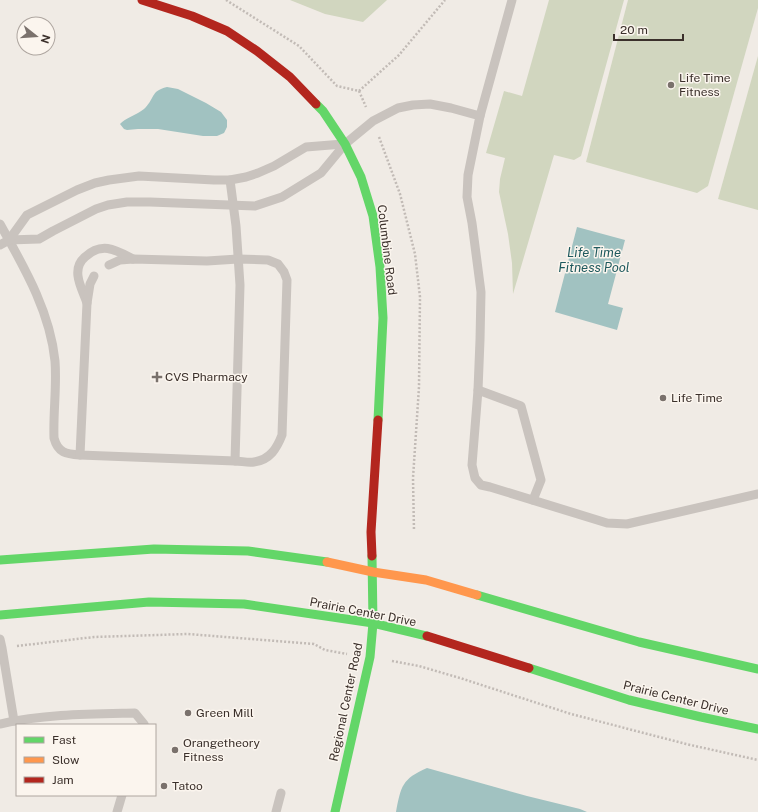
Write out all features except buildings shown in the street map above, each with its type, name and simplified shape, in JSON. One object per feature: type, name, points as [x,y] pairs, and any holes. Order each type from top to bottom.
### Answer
[{"type":"main road","name":"Columbine Road","points":[[142,0],[192,16],[227,31],[257,51],[290,77],[322,112],[344,144],[361,177],[373,216],[380,274],[382,318],[380,397],[371,532],[373,572]]},
{"type":"main road","points":[[0,560],[154,549],[248,550],[322,561],[373,572],[426,580],[634,641],[758,669]]},
{"type":"main road","name":"Regional Center Road","points":[[335,812],[370,657],[373,623],[373,572]]},
{"type":"main road","name":"Prairie Center Drive","points":[[0,615],[149,602],[244,604],[373,623],[416,633],[630,700],[758,729]]},
{"type":"lane","points":[[512,0],[480,116],[468,175],[467,197],[481,292],[478,390],[472,465],[474,478],[481,485],[490,486],[607,523],[627,524],[758,494]]},
{"type":"lane","points":[[9,240],[39,239],[96,210],[108,205],[127,202],[255,206],[282,197],[320,173],[344,144],[373,121],[398,108],[430,104],[480,116]]},
{"type":"lane","points":[[0,245],[9,240],[27,215],[77,190],[95,183],[139,176],[230,180],[246,177],[269,169],[306,147],[344,144]]},
{"type":"lane","points":[[230,180],[240,285],[235,461]]},
{"type":"lane","points":[[0,224],[34,288],[44,312],[49,330],[55,362],[53,417],[54,438],[59,449],[64,452],[80,455],[255,462],[268,457],[276,448],[282,435],[287,280],[284,272],[278,264],[268,260],[238,259],[207,261],[133,259],[120,260],[109,265]]},
{"type":"lane","points":[[87,303],[78,276],[81,261],[87,255],[96,249],[106,248],[116,250],[133,259]]},
{"type":"lane","points":[[80,455],[87,303],[90,284],[94,276]]},
{"type":"lane","points":[[478,390],[522,406],[541,480],[534,500]]},
{"type":"lane","points":[[0,639],[14,721]]},
{"type":"lane","points":[[0,724],[72,714],[135,712],[144,724]]},
{"type":"lane","points":[[276,812],[281,793]]},
{"type":"lane","points":[[117,812],[122,796]]},
{"type":"path","points":[[226,0],[298,46],[337,86],[359,90],[399,55],[445,0]]},
{"type":"green space","points":[[290,0],[387,0],[363,22],[325,14]]},
{"type":"green space","points":[[549,0],[624,0],[581,156],[574,160],[554,155],[513,294],[512,263],[508,234],[499,192],[500,179],[505,158],[486,153],[504,91],[522,96]]},
{"type":"green space","name":"Life Time Fitness","points":[[628,0],[758,0],[758,8],[708,186],[697,193],[586,162]]},
{"type":"green space","name":"Life Time Fitness","points":[[758,56],[758,210],[718,199]]},
{"type":"water","points":[[167,87],[178,89],[221,112],[227,120],[227,127],[224,133],[217,136],[203,136],[158,129],[124,129],[120,124],[144,109],[155,93]]},
{"type":"water","name":"Life Time Fitness Pool","points":[[577,227],[625,240],[608,304],[623,308],[617,330],[555,312]]},
{"type":"water","points":[[427,768],[587,812],[396,812],[399,796],[404,784],[412,776]]},
{"type":"traffic: fast","points":[[316,104],[323,111],[345,144],[361,177],[373,216],[380,267],[383,318],[378,420]]},
{"type":"traffic: fast","points":[[0,560],[154,549],[248,551],[327,562]]},
{"type":"traffic: fast","points":[[335,812],[370,657],[373,623],[372,556]]},
{"type":"traffic: fast","points":[[477,595],[639,642],[758,669]]},
{"type":"traffic: fast","points":[[0,615],[149,602],[244,604],[373,623],[427,636]]},
{"type":"traffic: fast","points":[[529,668],[629,700],[758,729]]},
{"type":"traffic: slow","points":[[327,562],[373,572],[426,580],[477,595]]},
{"type":"traffic: jam","points":[[142,0],[192,16],[227,31],[257,51],[290,77],[316,104]]},
{"type":"traffic: jam","points":[[372,556],[371,532],[378,420]]},
{"type":"traffic: jam","points":[[427,636],[529,668]]},
{"type":"place","name":"Life Time Fitness","points":[[671,85]]},
{"type":"place","name":"CVS Pharmacy","points":[[157,377]]},
{"type":"place","name":"Life Time","points":[[663,398]]},
{"type":"place","name":"Green Mill","points":[[188,713]]},
{"type":"place","name":"Orangetheory Fitness","points":[[175,750]]},
{"type":"place","name":"Tatoo","points":[[164,786]]}]
